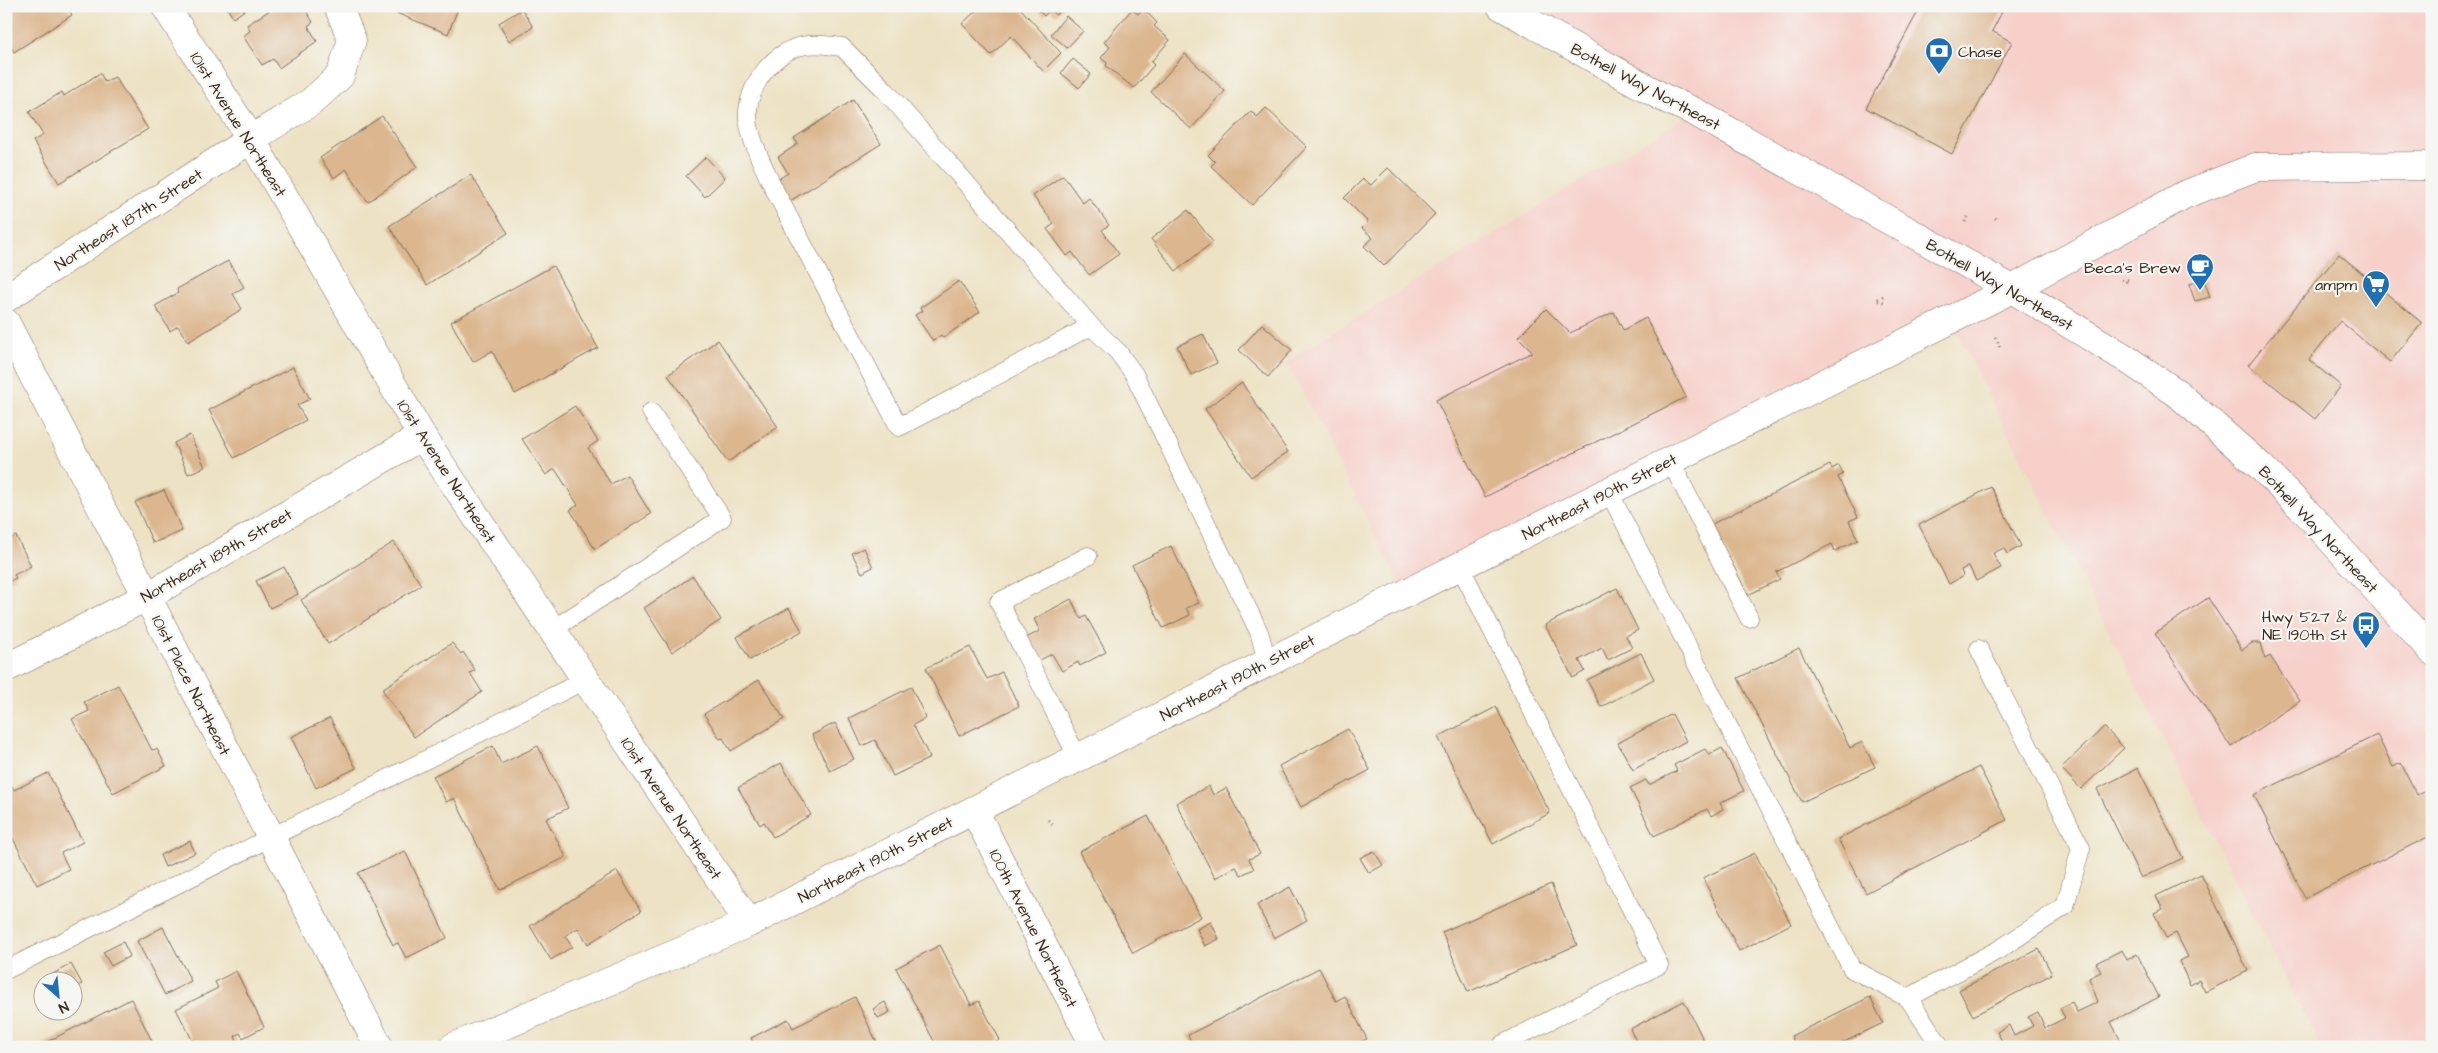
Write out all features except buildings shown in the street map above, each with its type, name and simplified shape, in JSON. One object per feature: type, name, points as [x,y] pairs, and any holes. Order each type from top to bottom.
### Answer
[{"type":"street","name":"101st Avenue Northeast","points":[[165,6],[250,139],[422,436],[749,923]]},
{"type":"street","name":"Northeast 187th Street","points":[[6,298],[250,139],[311,102],[340,76],[352,40],[338,6]]},
{"type":"street","name":"Bothell Way Northeast","points":[[1500,6],[2012,289],[2125,358],[2177,393],[2260,466],[2307,513],[2432,651]]},
{"type":"street","name":"Northeast 190th Street","points":[[453,1047],[749,923],[2012,289],[2184,195],[2256,167],[2432,166]]},
{"type":"street","name":"101st Place Northeast","points":[[6,323],[378,1047]]},
{"type":"street","name":"Northeast 189th Street","points":[[6,668],[146,596],[422,436]]},
{"type":"street","name":"100th Avenue Northeast","points":[[974,810],[1095,1047]]},
{"type":"lane","points":[[1091,326],[899,427],[776,193],[760,158],[748,119],[750,96],[756,81],[779,56],[807,44],[842,47],[884,89],[1091,326],[1118,352],[1134,374],[1258,632],[1268,661]]},
{"type":"lane","points":[[552,630],[722,518],[651,412]]},
{"type":"lane","points":[[1670,460],[1749,618]]},
{"type":"lane","points":[[1609,492],[1852,969],[1908,998],[1942,1047]]},
{"type":"lane","points":[[1078,758],[1000,602],[1088,556]]},
{"type":"lane","points":[[1460,566],[1659,965],[1503,1044]]},
{"type":"lane","points":[[1908,998],[2000,949],[2065,906],[2082,848],[1979,649]]},
{"type":"lane","points":[[6,970],[585,680]]},
{"type":"path","points":[[1965,222],[1968,217]]},
{"type":"path","points":[[1995,218],[1999,221]]},
{"type":"path","points":[[2122,279],[2129,280],[2122,284]]},
{"type":"path","points":[[1883,296],[1876,300],[1884,302]]},
{"type":"path","points":[[1995,337],[2000,347]]},
{"type":"path","points":[[1048,820],[1054,825]]},
{"type":"shaded area","points":[[1501,6],[2432,6],[2432,1047],[2320,1047],[1945,309],[1405,594],[1286,361],[1694,112]]},
{"type":"place","name":"Chase","points":[[1939,75]]},
{"type":"place","name":"Beca's Brew","points":[[2200,291]]},
{"type":"place","name":"ampm","points":[[2376,308]]},
{"type":"place","name":"Hwy 527 & NE 190th St","points":[[2366,649]]}]
